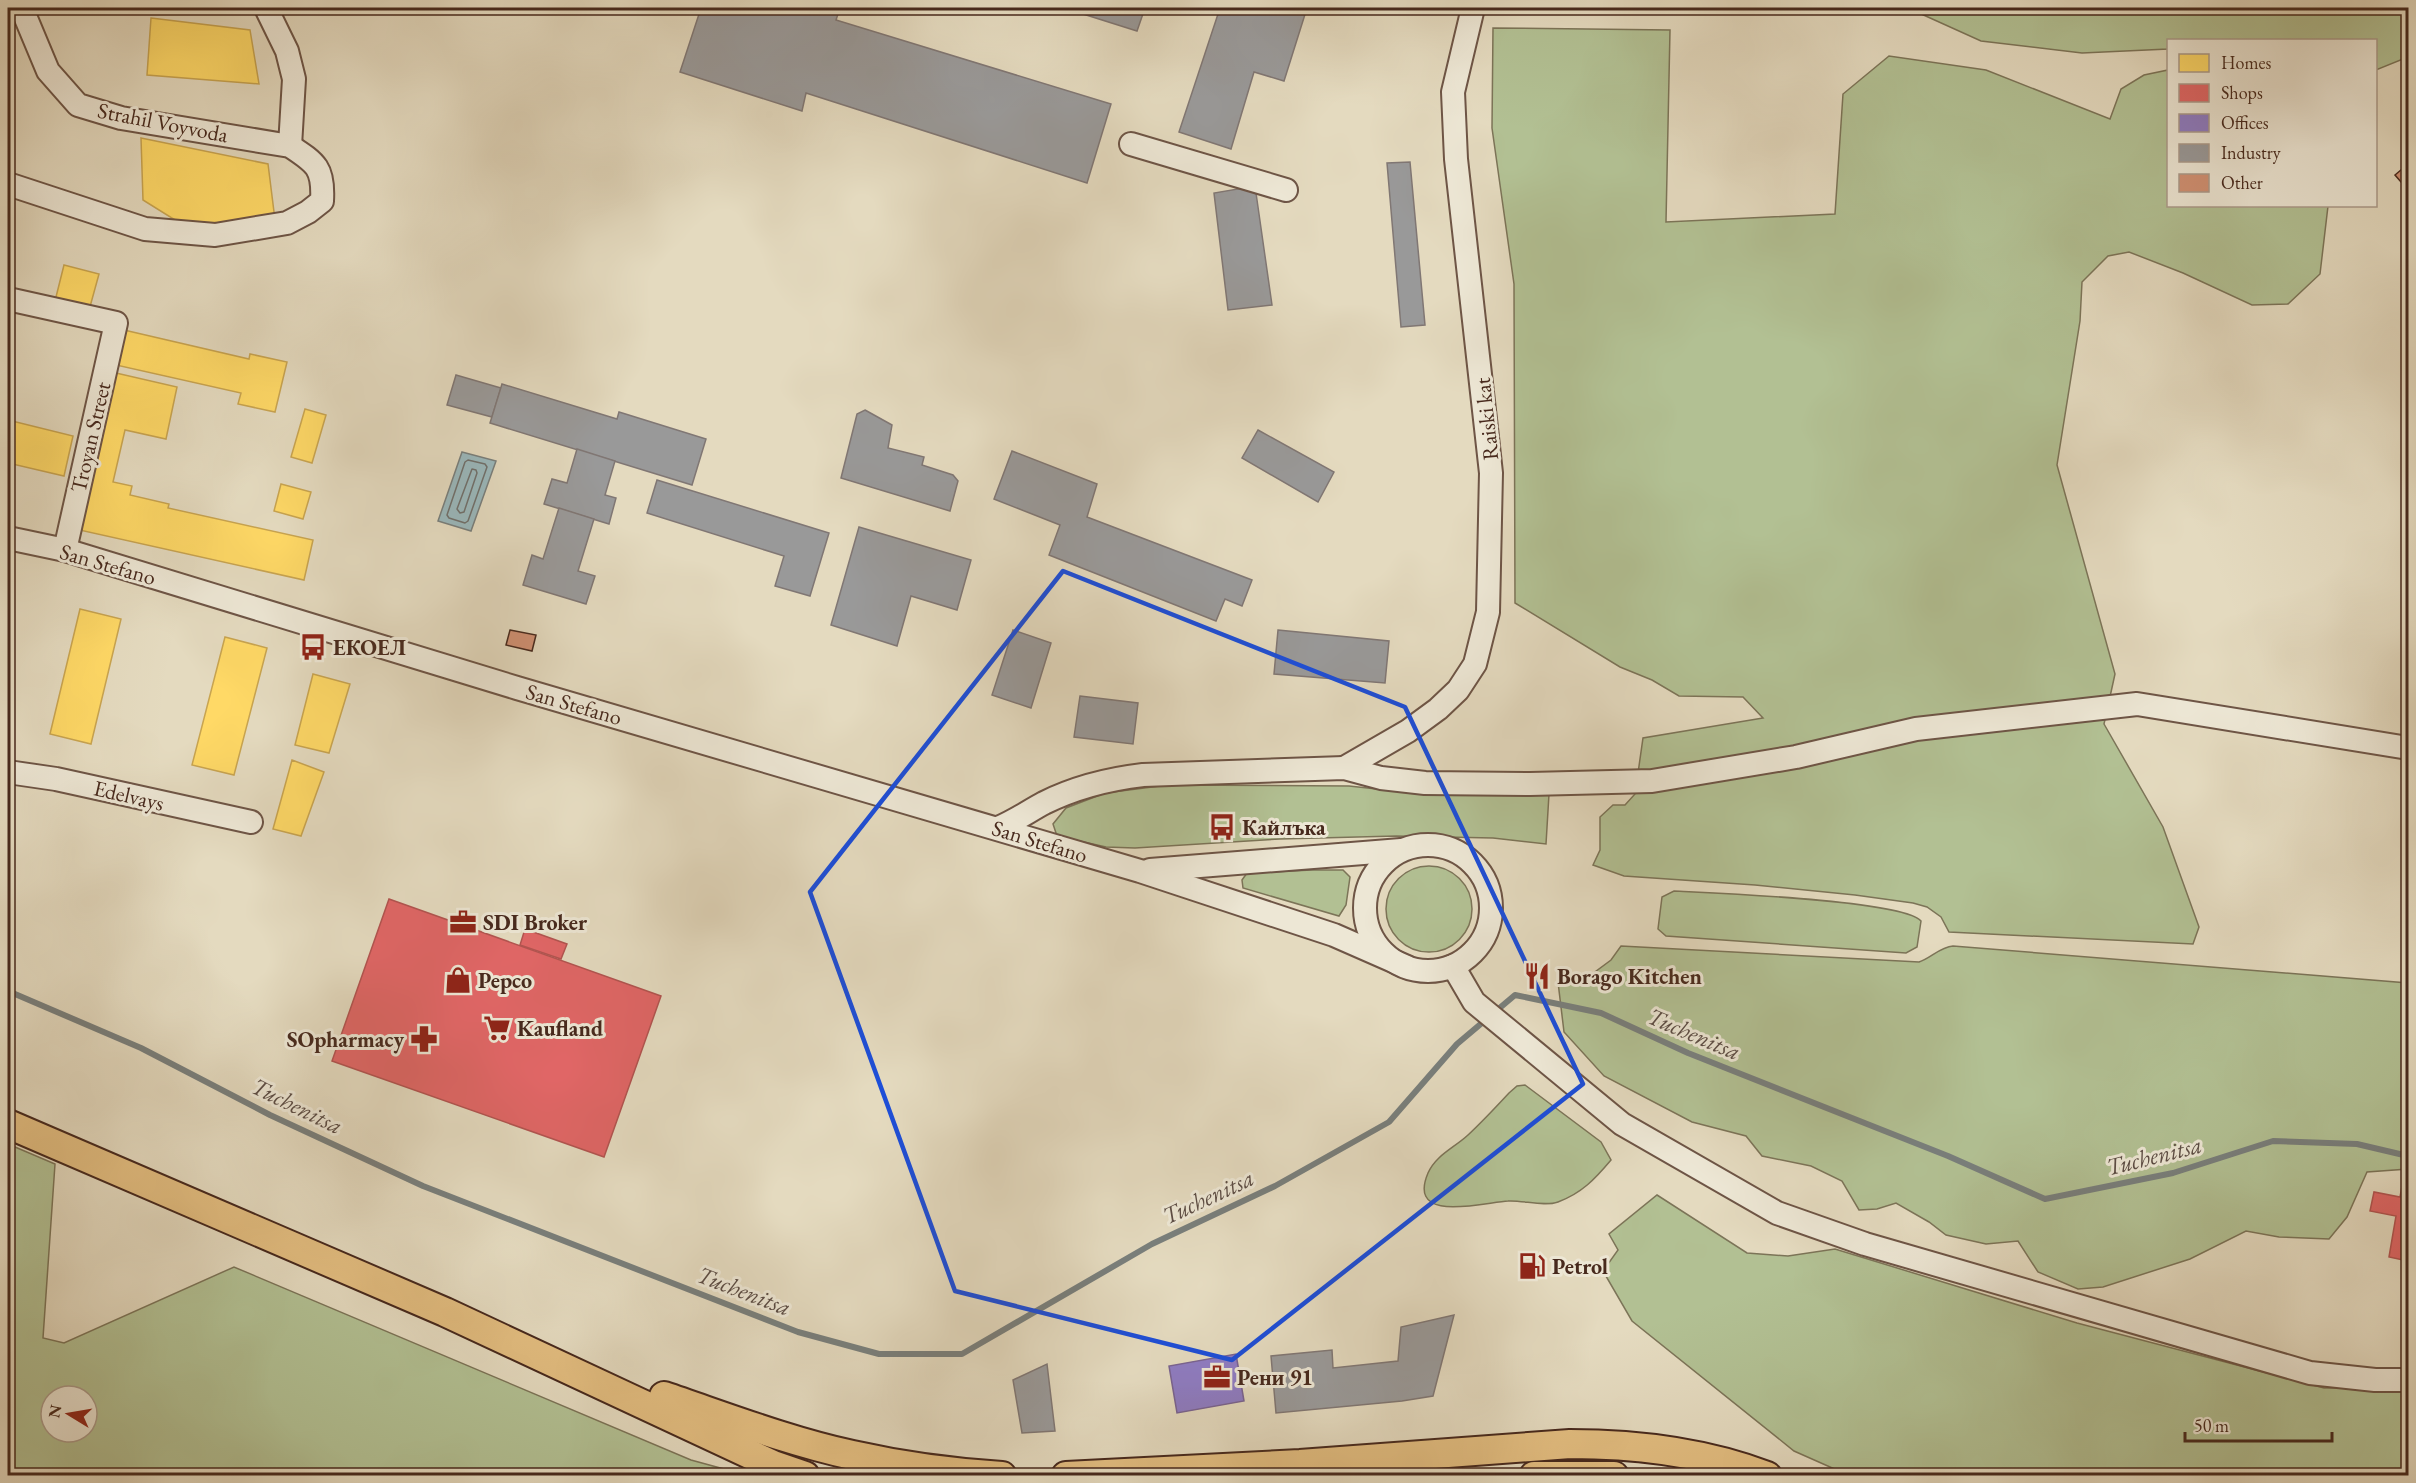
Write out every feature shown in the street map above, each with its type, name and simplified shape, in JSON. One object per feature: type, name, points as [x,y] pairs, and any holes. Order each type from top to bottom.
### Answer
[{"type":"main road","points":[[8,1124],[445,1312],[773,1465],[805,1476]]},
{"type":"main road","points":[[531,1352],[815,1446],[888,1462],[959,1473],[1002,1476]]},
{"type":"main road","points":[[1066,1476],[1300,1464],[1569,1444],[1605,1444],[1677,1452],[1740,1466],[1767,1476]]},
{"type":"main road","points":[[1534,1476],[1614,1476]]},
{"type":"street","name":"Strahil Voyvoda","points":[[26,8],[25,16],[48,71],[78,105],[121,118],[290,146]]},
{"type":"street","points":[[8,184],[145,229],[215,235],[286,223],[308,212],[322,201],[323,181],[313,161],[290,146],[294,79],[287,51],[266,8]]},
{"type":"street","name":"Raiski kat","points":[[1344,768],[1408,731],[1438,710],[1458,690],[1474,664],[1488,612],[1491,473],[1456,159],[1453,92],[1473,8]]},
{"type":"street","points":[[1131,144],[1286,190]]},
{"type":"street","name":"Troyan Street","points":[[8,299],[116,323],[65,550]]},
{"type":"street","name":"San Stefano","points":[[8,538],[65,550],[517,688],[1140,871],[1334,935],[1407,968]]},
{"type":"street","points":[[999,828],[1023,817],[1043,803],[1084,786],[1114,778],[1344,768],[1381,778],[1425,783],[1530,784],[1652,781],[1796,757],[1917,729],[2137,704],[2409,748]]},
{"type":"street","name":"Edelvays","points":[[8,772],[56,779],[251,822]]},
{"type":"street","points":[[1420,846],[1437,846],[1454,851],[1474,866],[1487,888],[1491,904],[1484,937],[1474,951],[1453,966],[1430,971],[1407,968],[1390,959],[1377,945],[1368,928],[1365,910],[1367,891],[1375,874],[1388,860],[1404,850],[1420,846]]},
{"type":"street","name":"San Stefano","points":[[1140,871],[1404,850]]},
{"type":"street","points":[[1453,966],[1474,1002],[1622,1124],[1777,1213],[1865,1244],[2310,1373],[2376,1380],[2409,1380]]},
{"type":"highlighted area","points":[[1063,571],[1405,707],[1583,1084],[1232,1360],[955,1291],[810,892]]},
{"type":"green space","points":[[1908,8],[2408,8],[2408,57],[2377,70],[2377,39],[2167,39],[2167,49],[2082,53],[1981,41]]},
{"type":"green space","points":[[1493,28],[1670,30],[1666,222],[1835,214],[1843,94],[1889,56],[1986,70],[2110,119],[2121,89],[2144,75],[2167,70],[2167,207],[2328,207],[2320,274],[2288,304],[2252,305],[2183,273],[2129,252],[2108,256],[2082,282],[2080,321],[2057,465],[2115,674],[2104,724],[2163,827],[2199,927],[2193,944],[1949,932],[1941,917],[1927,907],[1913,903],[1755,885],[1624,876],[1593,865],[1600,850],[1600,817],[1613,805],[1625,805],[1635,794],[1643,738],[1763,718],[1743,697],[1679,696],[1652,680],[1620,667],[1515,603],[1514,284],[1492,128]]},
{"type":"green space","points":[[1168,785],[1349,786],[1386,790],[1549,794],[1546,844],[1493,838],[1396,836],[1280,839],[1135,848],[1106,847],[1057,836],[1053,824],[1066,808],[1105,793]]},
{"type":"green space","points":[[1429,866],[1445,870],[1459,879],[1468,893],[1472,909],[1468,925],[1459,939],[1445,948],[1429,952],[1413,948],[1399,939],[1390,925],[1386,909],[1390,893],[1399,879],[1413,870]]},
{"type":"green space","points":[[1343,870],[1350,877],[1346,905],[1339,916],[1243,888],[1242,880],[1247,873]]},
{"type":"green space","points":[[1674,891],[1805,899],[1880,908],[1907,914],[1921,921],[1917,947],[1906,953],[1666,936],[1658,929],[1662,897]]},
{"type":"green space","points":[[1621,946],[1919,962],[1944,948],[1953,946],[2408,983],[2408,1169],[2367,1172],[2347,1217],[2329,1239],[2279,1237],[2246,1231],[2190,1259],[2103,1287],[2078,1289],[2038,1272],[2018,1241],[1986,1244],[1946,1235],[1896,1203],[1877,1209],[1859,1210],[1842,1181],[1811,1166],[1762,1156],[1746,1136],[1692,1122],[1604,1076],[1564,1032],[1558,982],[1588,977],[1611,960]]},
{"type":"green space","points":[[1525,1085],[1601,1142],[1611,1160],[1581,1190],[1558,1202],[1540,1204],[1508,1201],[1451,1207],[1438,1205],[1428,1199],[1424,1189],[1428,1173],[1436,1161],[1468,1135],[1517,1086]]},
{"type":"green space","points":[[8,1144],[55,1164],[43,1338],[64,1343],[234,1267],[691,1460],[746,1475],[8,1475]]},
{"type":"green space","points":[[1657,1195],[1747,1253],[1788,1256],[1835,1249],[2077,1323],[2324,1388],[2408,1387],[2408,1475],[1848,1475],[1794,1451],[1632,1321],[1603,1271],[1618,1250],[1609,1234]]},
{"type":"water","points":[[462,452],[496,461],[471,531],[438,521]]},
{"type":"building: Homes","points":[[151,18],[250,30],[259,84],[147,75]]},
{"type":"building: Homes","points":[[141,138],[268,164],[275,220],[244,226],[183,225],[143,200]]},
{"type":"building: Homes","points":[[64,265],[99,274],[88,314],[54,305]]},
{"type":"building: Homes","points":[[124,330],[249,359],[250,354],[287,362],[275,412],[238,404],[241,393],[116,365]]},
{"type":"building: Homes","points":[[116,373],[177,387],[166,439],[125,430],[113,482],[132,486],[130,495],[169,504],[168,508],[313,540],[304,580],[75,529]]},
{"type":"building: Homes","points":[[305,409],[326,415],[312,463],[291,457]]},
{"type":"building: Homes","points":[[8,420],[73,436],[64,476],[8,463]]},
{"type":"building: Homes","points":[[281,484],[311,492],[303,519],[274,511]]},
{"type":"building: Homes","points":[[80,609],[121,619],[91,744],[50,734]]},
{"type":"building: Homes","points":[[225,637],[267,648],[234,775],[192,765]]},
{"type":"building: Homes","points":[[313,674],[350,684],[329,753],[295,745]]},
{"type":"building: Homes","points":[[292,760],[324,772],[301,836],[273,829]]},
{"type":"building: Shops","name":"Kaufland","points":[[389,899],[661,996],[604,1157],[332,1061]]},
{"type":"building: Shops","points":[[525,929],[567,944],[561,959],[520,945]]},
{"type":"building: Shops","points":[[2404,1176],[2408,1177],[2408,1261],[2389,1257],[2396,1216],[2370,1211],[2374,1192],[2400,1197]]},
{"type":"building: Offices","points":[[1236,1354],[1244,1401],[1177,1413],[1169,1366]]},
{"type":"building: Industry","points":[[701,8],[840,8],[836,20],[1111,104],[1087,183],[806,93],[802,111],[680,72]]},
{"type":"building: Industry","points":[[1064,8],[1145,8],[1137,31]]},
{"type":"building: Industry","points":[[1220,8],[1307,8],[1284,81],[1254,72],[1231,149],[1179,132]]},
{"type":"building: Industry","points":[[1410,162],[1425,325],[1401,327],[1387,163]]},
{"type":"building: Industry","points":[[1255,186],[1272,305],[1228,310],[1214,193]]},
{"type":"building: Industry","points":[[456,375],[501,388],[492,417],[447,405]]},
{"type":"building: Industry","points":[[502,384],[617,419],[619,412],[706,439],[692,485],[490,423]]},
{"type":"building: Industry","points":[[865,410],[892,425],[888,448],[924,457],[922,465],[953,475],[958,481],[950,511],[841,478],[857,414]]},
{"type":"building: Industry","points":[[1258,430],[1334,472],[1318,502],[1242,458]]},
{"type":"building: Industry","points":[[577,449],[615,461],[605,495],[616,498],[609,524],[544,504],[552,479],[567,483]]},
{"type":"building: Industry","points":[[1012,451],[1097,484],[1087,517],[1252,580],[1242,606],[1225,599],[1216,621],[1049,555],[1060,525],[994,499]]},
{"type":"building: Industry","points":[[657,480],[829,533],[810,596],[775,586],[784,556],[647,513]]},
{"type":"building: Industry","points":[[559,508],[594,519],[578,571],[595,576],[586,604],[523,585],[532,555],[543,559]]},
{"type":"building: Industry","points":[[859,527],[971,560],[957,610],[911,596],[897,646],[831,625]]},
{"type":"building: Industry","points":[[1013,630],[1051,643],[1031,708],[992,695]]},
{"type":"building: Industry","points":[[1278,630],[1389,641],[1385,683],[1274,674]]},
{"type":"building: Industry","points":[[1080,696],[1138,703],[1133,744],[1074,737]]},
{"type":"building: Industry","points":[[1454,1315],[1433,1396],[1276,1413],[1271,1356],[1332,1350],[1333,1368],[1398,1361],[1401,1327]]},
{"type":"building: Industry","points":[[1047,1364],[1055,1431],[1022,1433],[1013,1380]]},
{"type":"building: Other","points":[[2408,164],[2408,190],[2395,175]]},
{"type":"building: Other","points":[[510,630],[536,635],[532,651],[506,645]]},
{"type":"waterway","name":"Tuchenitsa","points":[[8,991],[141,1048],[270,1115],[423,1186],[798,1332],[879,1354],[962,1354],[1152,1244],[1275,1186],[1389,1122],[1457,1044],[1515,995],[1601,1013],[1688,1053],[1948,1156],[2045,1199],[2173,1173],[2273,1141],[2357,1144],[2408,1156]]},
{"type":"place","name":"ЕКОЕЛ","points":[[313,647]]},
{"type":"place","name":"Кайлъка","points":[[1222,827]]},
{"type":"place","name":"SDI Broker","points":[[463,922]]},
{"type":"place","name":"Borago Kitchen","points":[[1537,976]]},
{"type":"place","name":"Pepco","points":[[458,980]]},
{"type":"place","name":"Kaufland","points":[[497,1028]]},
{"type":"place","name":"SOpharmacy","points":[[424,1039]]},
{"type":"place","name":"Petrol","points":[[1532,1266]]},
{"type":"place","name":"Рени 91","points":[[1217,1377]]}]
